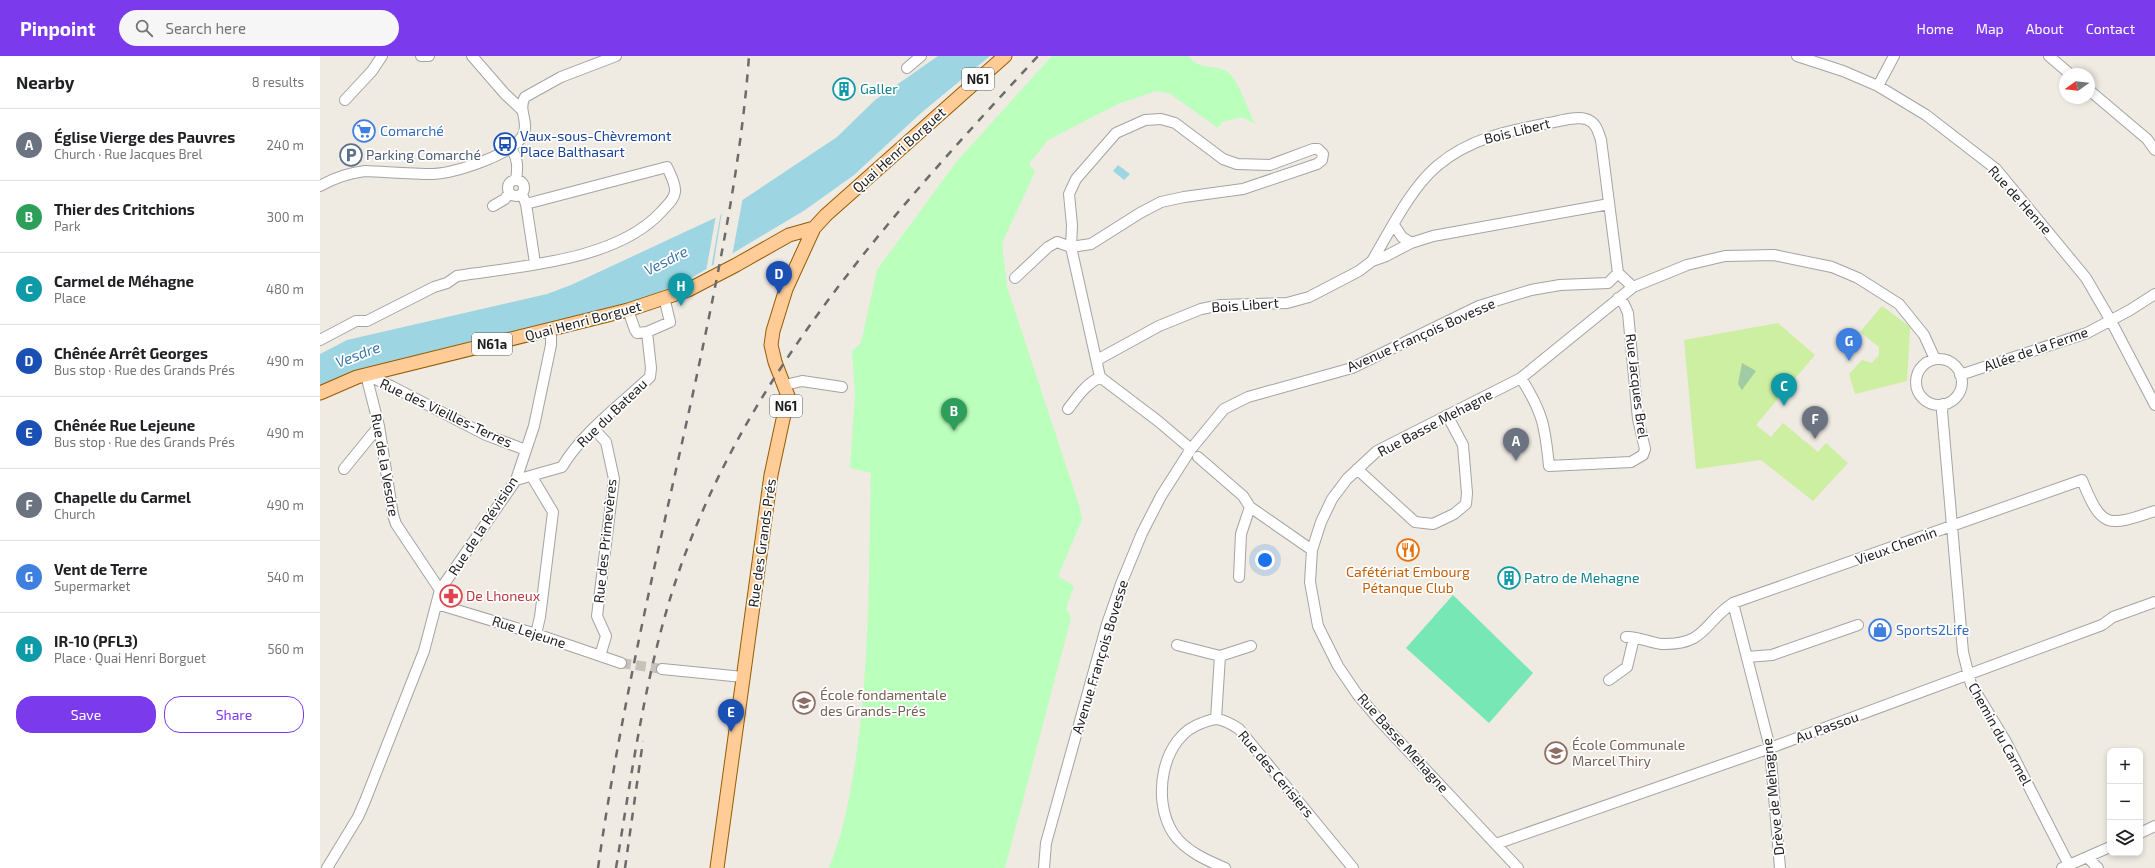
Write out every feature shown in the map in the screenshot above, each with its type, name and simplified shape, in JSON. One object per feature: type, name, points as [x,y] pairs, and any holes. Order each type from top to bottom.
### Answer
[{"type":"main road","name":"Quai Henri Borguet","points":[[320,393],[340,383],[366,375],[628,310],[697,286],[789,234],[814,228],[826,214],[1005,56]]},
{"type":"main road","name":"Rue des Grands Prés","points":[[717,868],[771,475],[788,396],[775,362],[771,345],[773,331],[786,289],[814,228]]},
{"type":"main road","points":[[789,234],[798,238],[804,247]]},
{"type":"street","points":[[345,100],[372,71],[382,56]]},
{"type":"street","points":[[421,56],[429,56]]},
{"type":"street","points":[[472,56],[477,64],[508,98],[521,109]]},
{"type":"street","points":[[320,186],[338,177],[365,171],[446,173],[486,160],[511,148],[523,136],[526,128],[521,109],[525,97],[561,77],[616,56]]},
{"type":"street","points":[[907,68],[921,56]]},
{"type":"street","name":"Rue de Henne","points":[[1797,56],[1843,71],[1878,86],[1926,115],[1996,169],[2086,278],[2111,321],[2155,405]]},
{"type":"street","points":[[1878,86],[1894,56]]},
{"type":"street","points":[[2049,56],[2063,68]]},
{"type":"street","points":[[2095,94],[2151,136],[2155,150]]},
{"type":"street","points":[[1015,278],[1048,247],[1057,242],[1071,247],[1091,244],[1140,212],[1161,202],[1184,197],[1242,189],[1317,164],[1322,160],[1323,154],[1318,149],[1313,149],[1270,165],[1237,164],[1223,159],[1175,123],[1161,119],[1145,120],[1116,134],[1076,179],[1069,194],[1072,225],[1071,247],[1100,377],[1158,421],[1238,491],[1250,506],[1312,550]]},
{"type":"street","name":"Bois Libert","points":[[1372,261],[1411,195],[1436,166],[1455,153],[1476,141],[1503,132],[1570,119],[1586,119],[1597,127],[1601,140],[1618,273]]},
{"type":"street","points":[[511,148],[517,161],[516,180]]},
{"type":"street","points":[[320,340],[356,321],[367,321],[434,287],[447,283],[457,276],[571,258],[616,242],[651,223],[673,199],[674,184],[667,167],[526,204]]},
{"type":"street","points":[[493,206],[504,199],[509,193],[508,186],[511,181],[516,180],[523,184],[524,189],[522,194],[526,204],[535,263]]},
{"type":"street","points":[[509,193],[514,196],[522,194]]},
{"type":"street","name":"Bois Libert","points":[[1097,360],[1159,326],[1201,308],[1221,305],[1287,303],[1309,297],[1359,271],[1372,261],[1386,256],[1411,243],[1433,236],[1609,204]]},
{"type":"street","points":[[1394,225],[1402,237],[1411,243]]},
{"type":"street","points":[[1618,273],[1633,287],[1686,265],[1725,256],[1774,255],[1832,267],[1858,278],[1899,304],[1924,335],[1935,359]]},
{"type":"street","name":"Avenue François Bovesse","points":[[1044,868],[1046,842],[1107,624],[1120,584],[1142,533],[1161,496],[1195,453],[1224,409],[1236,402],[1352,368],[1479,306],[1531,290],[1560,285],[1608,283],[1618,273]]},
{"type":"street","name":"Rue Basse Mehagne","points":[[1518,868],[1380,721],[1357,694],[1338,666],[1316,620],[1310,582],[1312,550],[1321,522],[1332,499],[1357,469],[1377,451],[1521,378],[1633,287]]},
{"type":"street","name":"Allée de la Ferme","points":[[1960,375],[2087,333],[2111,321],[2155,294]]},
{"type":"street","points":[[628,310],[635,330],[637,332],[647,332],[670,322],[664,297]]},
{"type":"street","name":"Rue Jacques Brel","points":[[1521,378],[1541,414],[1545,426],[1549,466],[1631,462],[1643,455],[1644,448],[1638,418],[1628,313],[1624,304],[1618,298]]},
{"type":"street","name":"Rue de la Révision","points":[[327,868],[358,817],[365,801],[424,652],[440,590],[516,480],[534,426],[551,345],[551,330]]},
{"type":"street","name":"Rue du Bateau","points":[[532,477],[562,467],[570,454],[594,429],[650,377],[651,361],[647,332]]},
{"type":"street","points":[[1935,359],[1941,359],[1953,364],[1960,375],[1961,381],[1958,393],[1949,402],[1943,404],[1933,404],[1924,400],[1918,392],[1916,383],[1921,367],[1935,359]]},
{"type":"street","name":"Rue de la Vesdre","points":[[366,375],[379,426],[393,515],[396,524],[440,590]]},
{"type":"street","name":"Rue des Vieilles-Terres","points":[[366,375],[391,386],[486,435],[526,450]]},
{"type":"street","points":[[1068,409],[1091,382],[1100,377]]},
{"type":"street","points":[[785,385],[802,380],[842,387]]},
{"type":"street","name":"Chemin du Carmel","points":[[1943,404],[1942,410],[1963,652],[1968,675],[1971,684],[2004,740],[2065,866]]},
{"type":"street","points":[[1357,469],[1415,522],[1433,524],[1454,514],[1466,504],[1467,493],[1463,445],[1448,416]]},
{"type":"street","points":[[344,469],[379,426]]},
{"type":"street","name":"Rue des Primevères","points":[[594,429],[606,442],[614,479],[597,616],[606,636],[600,656]]},
{"type":"street","points":[[516,480],[532,477],[553,512],[540,617],[536,634]]},
{"type":"street","name":"Vieux Chemin","points":[[1609,680],[1627,667],[1630,638],[1659,643],[1677,644],[1689,641],[1705,630],[1725,608],[1733,603],[2082,480],[2093,506],[2104,518],[2123,521],[2155,511]]},
{"type":"street","points":[[1239,577],[1241,534],[1250,506]]},
{"type":"street","name":"Au Passou","points":[[1496,844],[1770,748],[2102,625],[2113,617],[2155,602]]},
{"type":"street","name":"Drève de Mehagne","points":[[1733,603],[1770,748],[1780,868]]},
{"type":"street","name":"Rue Lejeune","points":[[437,604],[536,634],[621,663]]},
{"type":"street","points":[[1747,657],[1772,655],[1858,625]]},
{"type":"street","points":[[1176,645],[1220,656],[1251,646]]},
{"type":"street","points":[[1220,656],[1216,719],[1193,726],[1183,734],[1175,745],[1166,765],[1162,782],[1163,803],[1173,833],[1188,848],[1206,860],[1225,868]]},
{"type":"street","points":[[662,669],[743,677]]},
{"type":"street","name":"Rue des Cerisiers","points":[[1216,719],[1239,729],[1353,868]]},
{"type":"street","points":[[2143,832],[2155,826]]},
{"type":"street","points":[[2065,866],[2088,858],[2107,848]]},
{"type":"street","points":[[2088,858],[2098,868]]},
{"type":"green space","points":[[1052,56],[1189,56],[1198,64],[1222,69],[1232,76],[1255,124],[1242,117],[1222,122],[1218,128],[1169,93],[1156,91],[1118,104],[1048,140],[1029,164],[1035,172],[1002,243],[1007,287],[1080,508],[1082,520],[1058,576],[1074,586],[1066,608],[1071,618],[1005,868],[829,868],[842,830],[852,782],[859,738],[866,650],[871,473],[850,468],[855,395],[852,351],[861,343],[877,270],[957,161]]},
{"type":"green space","points":[[1882,306],[1910,327],[1907,381],[1855,394],[1849,374],[1862,360],[1872,363],[1879,355],[1879,347],[1860,332]]},
{"type":"green space","points":[[1778,323],[1815,355],[1756,425],[1771,437],[1783,423],[1818,452],[1826,443],[1848,463],[1813,501],[1761,460],[1696,469],[1684,340]]},
{"type":"green space","points":[[1742,363],[1756,371],[1742,390],[1738,384]]},
{"type":"green space","points":[[1453,595],[1533,673],[1489,723],[1406,648]]},
{"type":"water","name":"Vesdre","points":[[938,56],[990,56],[921,113],[854,175],[805,210],[683,283],[616,308],[362,369],[320,386],[320,354],[347,340],[547,294],[571,285],[717,217],[837,137],[875,100]]},
{"type":"water","points":[[1118,165],[1130,174],[1124,180],[1113,171]]},
{"type":"pier","points":[[743,197],[732,256],[713,268],[722,211]]},
{"type":"pier","points":[[721,212],[711,269],[706,272],[716,215]]},
{"type":"tunnel","points":[[621,663],[662,669]]},
{"type":"railway","points":[[598,868],[607,807],[630,685],[695,384],[728,220],[740,138],[749,56]]},
{"type":"railway","points":[[616,868],[647,688],[655,653],[675,583],[704,507],[740,435],[782,366],[828,300],[930,175],[1038,56]]},
{"type":"railway","points":[[625,868],[643,741]]},
{"type":"place","name":"Galler","points":[[844,89]]},
{"type":"place","name":"Comarché","points":[[364,131]]},
{"type":"place","name":"Vaux-sous-Chèvremont Place Balthasart","points":[[505,144]]},
{"type":"place","name":"Parking Comarché","points":[[351,155]]},
{"type":"place","name":"Chênée Arrêt Georges","points":[[779,294]]},
{"type":"place","name":"IR-10 (PFL3)","points":[[681,306]]},
{"type":"place","name":"Vent de Terre","points":[[1849,361]]},
{"type":"place","name":"Carmel de Méhagne","points":[[1784,406]]},
{"type":"place","name":"Thier des Critchions","points":[[954,431]]},
{"type":"place","name":"Chapelle du Carmel","points":[[1815,439]]},
{"type":"place","name":"Église Vierge des Pauvres","points":[[1516,461]]},
{"type":"place","name":"Cafétériat Embourg Pétanque Club","points":[[1408,550]]},
{"type":"place","name":"Patro de Mehagne","points":[[1509,578]]},
{"type":"place","name":"De Lhoneux","points":[[451,596]]},
{"type":"place","name":"Sports2Life","points":[[1880,630]]},
{"type":"place","name":"École fondamentale des Grands-Prés","points":[[804,703]]},
{"type":"place","name":"Chênée Rue Lejeune","points":[[731,732]]},
{"type":"place","name":"École Communale Marcel Thiry","points":[[1556,753]]}]
